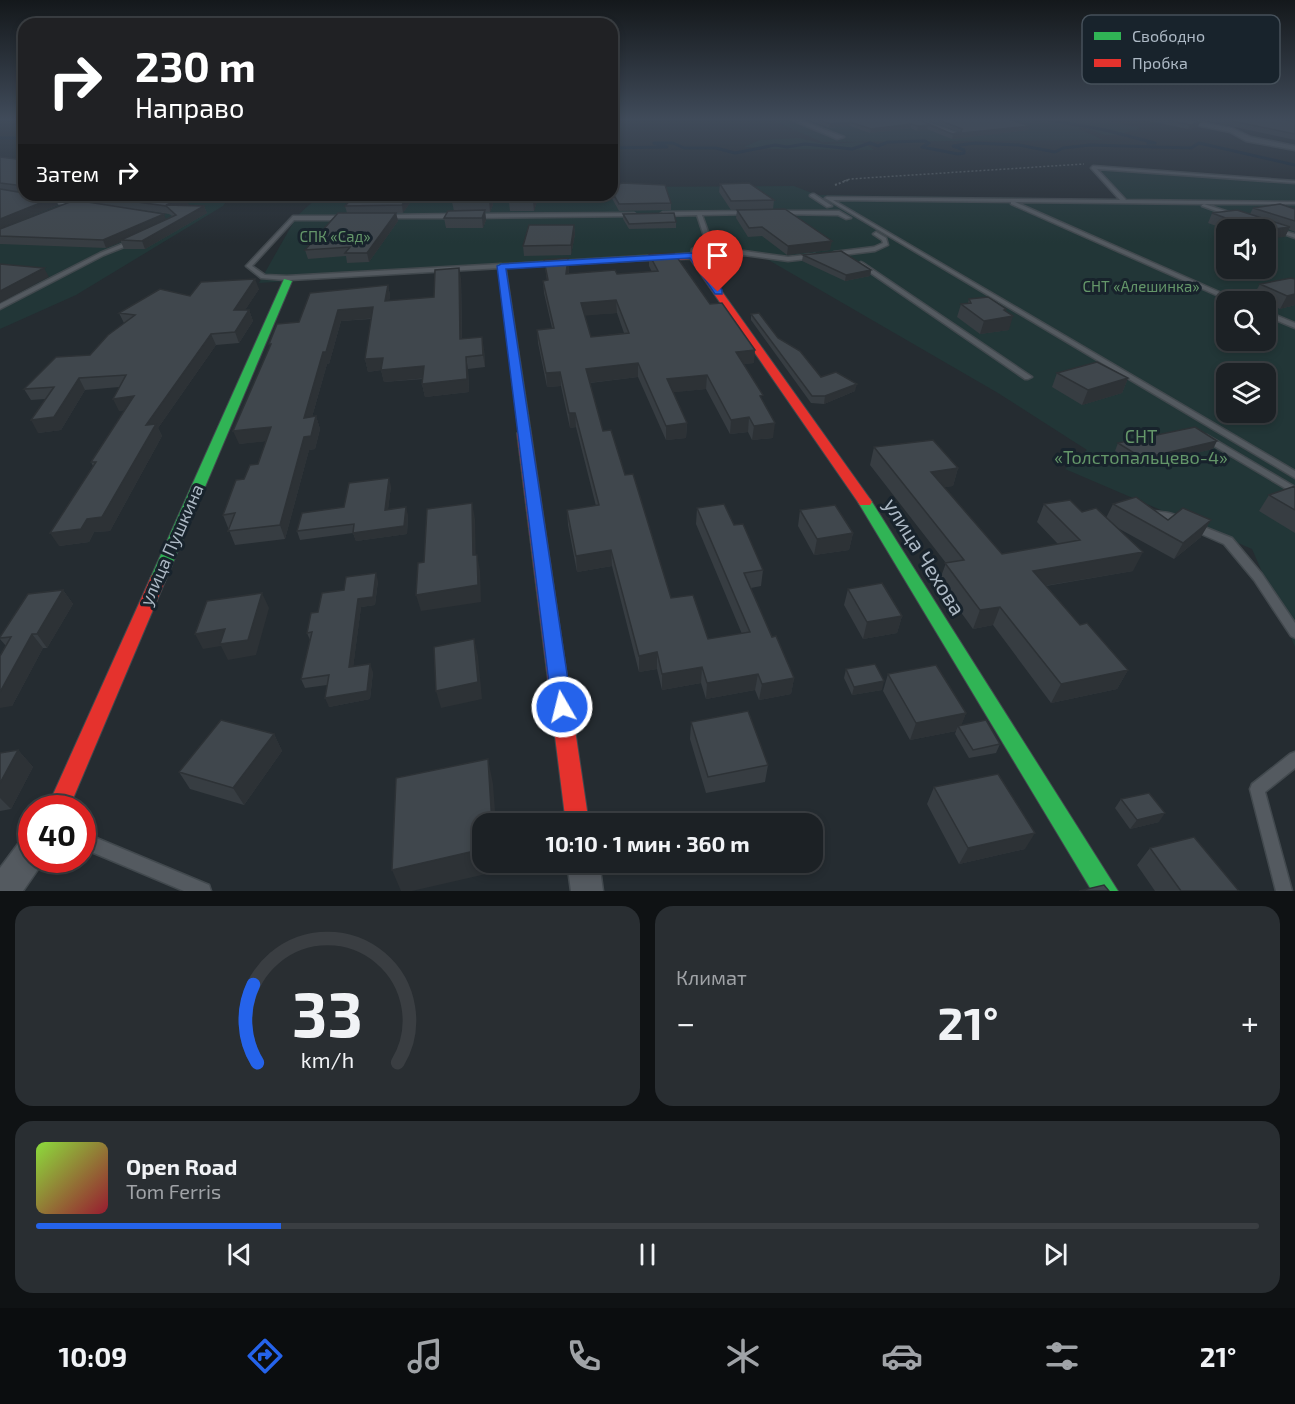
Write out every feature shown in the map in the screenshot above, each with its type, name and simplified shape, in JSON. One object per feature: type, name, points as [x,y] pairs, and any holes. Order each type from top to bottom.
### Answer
[{"type":"street","points":[[52,213],[78,205]]},
{"type":"street","points":[[576,813],[501,266],[692,256]]},
{"type":"street","name":"улица Чехова","points":[[692,256],[872,512],[1106,891]]},
{"type":"street","name":"улица Пушкина","points":[[64,795],[287,280]]},
{"type":"street","points":[[3,891],[18,871]]},
{"type":"street","points":[[585,873],[587,891]]},
{"type":"lane","points":[[1124,201],[1093,167],[1295,182]]},
{"type":"lane","points":[[699,214],[709,243],[694,250],[692,256],[744,253],[788,259],[875,249],[886,244],[884,239],[812,195]]},
{"type":"lane","points":[[1295,203],[826,198],[1295,475]]},
{"type":"lane","points":[[1007,200],[1216,292]]},
{"type":"lane","points":[[48,201],[78,205]]},
{"type":"lane","points":[[1196,202],[1240,217]]},
{"type":"lane","points":[[652,214],[757,213]]},
{"type":"lane","points":[[769,213],[839,213]]},
{"type":"lane","points":[[383,217],[641,214]]},
{"type":"lane","points":[[348,218],[293,218],[249,266],[263,277],[287,280],[501,266]]},
{"type":"lane","points":[[1276,230],[1295,236]]},
{"type":"lane","points":[[0,307],[102,254],[134,241]]},
{"type":"lane","points":[[844,253],[1028,376]]},
{"type":"lane","points":[[1276,317],[1295,326]]},
{"type":"lane","points":[[1200,433],[1295,491]]},
{"type":"lane","points":[[1139,512],[1169,516],[1228,541],[1258,577],[1295,633]]},
{"type":"lane","points":[[1284,891],[1257,789],[1295,759]]},
{"type":"lane","points":[[96,846],[203,891]]},
{"type":"path","points":[[812,195],[850,179],[1089,164]]},
{"type":"green space","points":[[0,164],[18,187],[18,201],[226,201],[223,206],[76,295],[0,329]]},
{"type":"green space","points":[[1097,169],[1295,183],[1295,647],[1252,549],[1065,469],[1087,450],[998,393],[753,251],[259,283],[297,216],[313,201],[618,201],[618,187],[794,186],[817,195],[1127,199]]},
{"type":"building","points":[[0,161],[18,161],[18,185],[0,183]]},
{"type":"building","points":[[749,183],[774,200],[731,201],[720,184]]},
{"type":"building","points":[[618,185],[665,185],[671,203],[619,204]]},
{"type":"building","points":[[0,189],[18,192],[18,201],[45,201],[0,219]]},
{"type":"building","points":[[72,201],[164,214],[103,240],[0,236],[0,229]]},
{"type":"building","points":[[130,201],[176,201],[166,205],[204,206],[142,241],[121,240],[176,215],[166,206]]},
{"type":"building","points":[[349,201],[405,201],[402,205],[345,206]]},
{"type":"building","points":[[1280,204],[1295,209],[1295,221],[1253,208]]},
{"type":"building","points":[[785,209],[832,241],[788,246],[762,227],[749,228],[737,210]]},
{"type":"building","points":[[485,210],[482,218],[444,218],[448,211]]},
{"type":"building","points":[[1237,210],[1265,219],[1228,219],[1212,213]]},
{"type":"building","points":[[338,213],[396,213],[367,253],[345,253],[350,247],[305,250]]},
{"type":"building","points":[[674,213],[676,222],[629,224],[623,214]]},
{"type":"building","points":[[1276,223],[1290,227],[1276,229]]},
{"type":"building","points":[[529,225],[574,225],[571,245],[523,246]]},
{"type":"building","points":[[841,251],[871,270],[846,275],[803,255]]},
{"type":"building","points":[[674,253],[710,304],[722,303],[755,350],[736,352],[763,395],[760,396],[775,423],[754,426],[749,417],[731,420],[707,375],[667,379],[687,423],[666,426],[638,363],[586,369],[603,431],[611,430],[625,475],[633,474],[671,598],[693,595],[708,639],[750,632],[697,508],[724,504],[734,525],[743,524],[763,570],[744,573],[772,637],[776,636],[794,678],[762,684],[758,674],[707,683],[702,667],[662,674],[657,652],[639,656],[611,550],[576,556],[567,510],[599,505],[575,413],[569,413],[560,372],[546,373],[537,330],[554,328],[543,281],[548,280],[544,260],[568,258],[566,274],[615,270],[617,274],[658,271],[649,254]],"holes":[[[616,300],[629,333],[591,337],[581,303]]]},
{"type":"building","points":[[0,264],[44,268],[0,291]]},
{"type":"building","points":[[459,268],[460,339],[482,337],[483,355],[466,357],[467,379],[422,384],[424,366],[381,370],[383,358],[365,359],[373,307],[338,310],[304,418],[316,416],[311,436],[304,437],[280,525],[228,531],[235,513],[223,515],[236,480],[244,479],[250,465],[258,464],[271,427],[233,431],[271,344],[269,344],[277,324],[299,322],[310,293],[388,285],[385,301],[434,297],[435,270]]},
{"type":"building","points":[[255,279],[234,310],[249,310],[235,332],[211,334],[146,425],[156,424],[102,517],[87,519],[81,529],[50,533],[96,462],[91,462],[134,396],[113,399],[126,375],[79,378],[54,417],[31,420],[54,387],[24,389],[56,357],[90,355],[108,335],[135,315],[119,313],[160,289],[190,296],[201,282]]},
{"type":"building","points":[[1295,279],[1295,294],[1287,296],[1260,284]]},
{"type":"building","points":[[988,297],[1013,316],[984,321],[961,304],[971,303],[969,299]]},
{"type":"building","points":[[759,313],[778,338],[800,351],[821,377],[836,372],[857,384],[825,396],[812,396],[751,314]]},
{"type":"building","points":[[1097,362],[1128,378],[1088,390],[1057,373]]},
{"type":"building","points":[[1195,427],[1217,441],[1153,456],[1151,454],[1142,458],[1118,443]]},
{"type":"building","points":[[933,440],[958,468],[931,472],[1002,554],[1080,540],[1044,504],[1070,500],[1082,512],[1096,508],[1143,552],[1033,571],[1080,625],[1087,623],[1128,670],[1061,684],[1000,607],[980,610],[945,563],[964,560],[874,447]]},
{"type":"building","points":[[389,478],[385,510],[406,507],[404,526],[353,533],[354,524],[297,531],[302,513],[344,507],[349,483]]},
{"type":"building","points":[[1295,486],[1295,510],[1269,495]]},
{"type":"building","points":[[1136,497],[1168,520],[1183,508],[1211,520],[1183,543],[1113,504]]},
{"type":"building","points":[[472,503],[473,555],[477,555],[478,585],[416,595],[418,563],[424,562],[427,509]]},
{"type":"building","points":[[835,505],[853,533],[817,539],[800,510]]},
{"type":"building","points":[[376,573],[373,597],[358,599],[349,667],[370,664],[367,691],[325,698],[329,675],[301,679],[312,632],[307,633],[311,613],[318,612],[322,593],[344,590],[346,577]]},
{"type":"building","points":[[882,583],[902,616],[867,622],[848,589]]},
{"type":"building","points":[[63,590],[37,634],[32,634],[0,692],[0,656],[11,637],[0,637],[28,594]]},
{"type":"building","points":[[262,593],[248,640],[220,644],[225,629],[195,634],[207,601]]},
{"type":"building","points":[[474,639],[478,682],[436,691],[434,647]]},
{"type":"building","points":[[875,664],[884,681],[854,687],[846,669]]},
{"type":"building","points":[[936,665],[966,713],[916,723],[888,674]]},
{"type":"building","points":[[748,711],[768,765],[708,777],[691,722]]},
{"type":"building","points":[[221,720],[274,734],[233,788],[179,772]]},
{"type":"building","points":[[986,720],[1000,744],[973,750],[958,726]]},
{"type":"building","points":[[18,750],[0,783],[0,753]]},
{"type":"building","points":[[488,759],[491,813],[472,813],[472,852],[392,870],[396,778]]},
{"type":"building","points":[[998,774],[1035,833],[968,848],[934,787]]},
{"type":"building","points":[[1149,793],[1165,813],[1137,820],[1121,799]]},
{"type":"building","points":[[1194,837],[1239,891],[1181,891],[1150,848]]},
{"type":"building","points":[[1104,885],[1109,891],[1079,891]]},
{"type":"waterway","points":[[1276,161],[1295,165]]},
{"type":"traffic: fast","points":[[524,433],[501,266],[652,258]]},
{"type":"traffic: fast","points":[[158,579],[287,281]]},
{"type":"traffic: fast","points":[[865,502],[1106,891]]},
{"type":"traffic: jam","points":[[652,258],[692,256],[865,502]]},
{"type":"traffic: jam","points":[[524,433],[576,813]]},
{"type":"traffic: jam","points":[[64,795],[158,579]]},
{"type":"route","points":[[562,707],[501,266],[692,256],[718,292]]},
{"type":"park label","name":"СПК «Сад»","points":[[335,237]]},
{"type":"park label","name":"СНТ «Алешинка»","points":[[1141,287]]},
{"type":"park label","name":"СНТ «Толстопальцево-4»","points":[[1141,447]]}]
